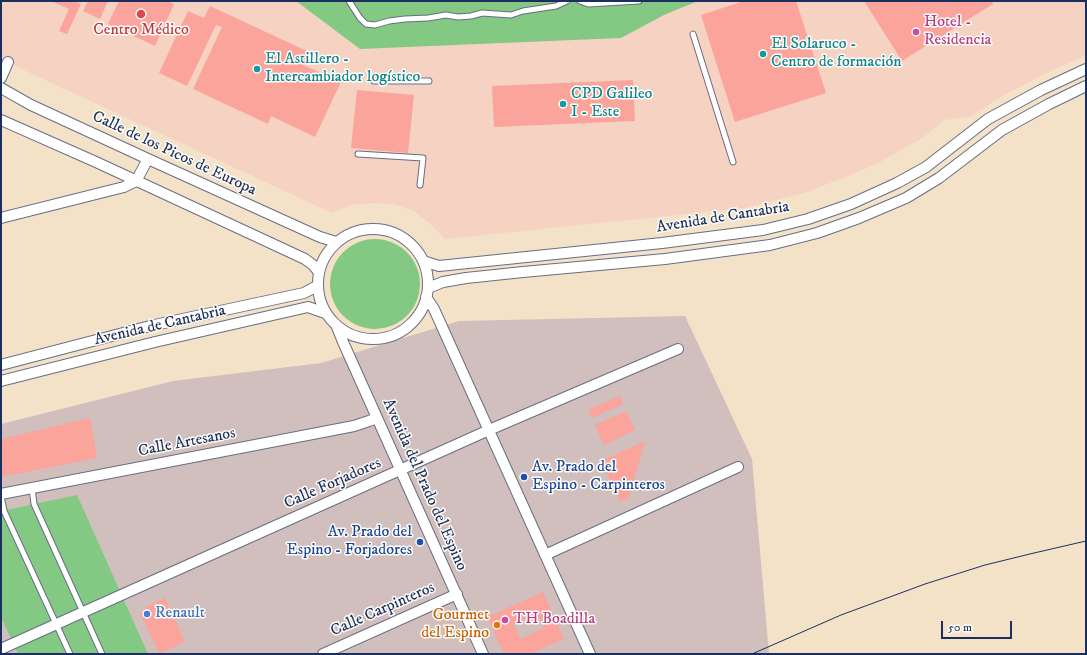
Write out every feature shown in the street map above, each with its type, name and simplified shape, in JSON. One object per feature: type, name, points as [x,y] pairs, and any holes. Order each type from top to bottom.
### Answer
[{"type":"street","points":[[1,78],[8,62]]},
{"type":"street","name":"Avenida de Cantabria","points":[[423,261],[439,266],[662,244],[763,230],[808,219],[850,204],[897,183],[926,167],[988,119],[1041,90],[1086,69]]},
{"type":"street","name":"Avenida de Cantabria","points":[[427,292],[443,282],[466,278],[665,260],[770,246],[817,233],[859,218],[906,198],[939,178],[1002,130],[1049,104],[1086,86]]},
{"type":"street","name":"Calle de los Picos de Europa","points":[[1,88],[31,105],[148,159],[320,237],[336,242]]},
{"type":"street","points":[[1,120],[305,259],[319,272]]},
{"type":"street","points":[[1,218],[124,187],[136,181],[148,159]]},
{"type":"street","points":[[379,229],[397,235],[410,244],[423,261],[427,277],[427,292],[419,314],[404,330],[387,338],[368,339],[352,336],[337,327],[325,314],[317,286],[319,272],[325,255],[336,242],[349,234],[364,230],[379,229]]},
{"type":"street","name":"Avenida de Cantabria","points":[[1,365],[150,326],[304,293],[317,286]]},
{"type":"street","points":[[427,292],[590,654]]},
{"type":"street","name":"Avenida de Cantabria","points":[[1,381],[155,342],[308,307],[325,314]]},
{"type":"street","name":"Avenida del Prado del Espino","points":[[337,327],[484,654]]},
{"type":"street","name":"Calle Forjadores","points":[[1,649],[489,430],[678,349]]},
{"type":"street","name":"Calle Artesanos","points":[[1,495],[354,426],[377,418]]},
{"type":"street","points":[[545,555],[738,466]]},
{"type":"street","name":"Calle Carpinteros","points":[[323,654],[456,594]]},
{"type":"lane","points":[[349,1],[360,18],[366,24],[375,25],[389,21],[446,15],[458,17],[471,16],[482,12],[511,15],[523,11],[556,6],[567,1]]},
{"type":"lane","points":[[580,1],[588,4],[639,1]]},
{"type":"lane","points":[[693,34],[733,162]]},
{"type":"lane","points":[[374,80],[430,81]]},
{"type":"lane","points":[[358,154],[423,158],[420,185]]},
{"type":"lane","points":[[32,488],[34,504],[102,654]]},
{"type":"lane","points":[[1,495],[4,511],[70,654]]},
{"type":"shaded area","points":[[1,1],[1086,1],[1086,55],[1008,93],[969,117],[944,120],[924,137],[880,162],[804,193],[744,208],[445,239],[429,223],[412,210],[393,204],[374,203],[350,205],[332,213],[15,66],[1,58]]},
{"type":"shaded area","points":[[685,316],[752,459],[769,654],[1,654],[1,424],[173,381],[321,363],[459,321]]},
{"type":"green space","points":[[296,1],[698,1],[664,15],[621,38],[360,49]]},
{"type":"green space","points":[[375,239],[392,243],[407,252],[416,267],[420,284],[416,301],[407,316],[392,325],[375,329],[358,325],[343,316],[334,301],[330,284],[334,267],[343,252],[358,243]]},
{"type":"green space","points":[[77,495],[148,654],[18,654],[1,617],[1,511]]},
{"type":"building","points":[[51,1],[74,1],[81,4],[67,34],[59,31],[69,9]]},
{"type":"building","points":[[88,1],[108,1],[100,19],[83,11]]},
{"type":"building","name":"Centro Médico","points":[[119,1],[167,1],[174,4],[155,46],[108,24]]},
{"type":"building","name":"El Solaruco - Centro de formación","points":[[744,1],[796,1],[826,93],[735,122],[701,15]]},
{"type":"building","name":"Hotel - Residencia","points":[[864,1],[992,1],[993,4],[902,61]]},
{"type":"building","name":"El Astillero - Intercambiador logístico","points":[[210,6],[309,52],[303,65],[341,82],[315,137],[271,116],[268,124],[193,89],[222,27],[216,25],[187,86],[159,73],[188,11],[204,18]]},
{"type":"building","name":"CPD Galileo I - Este","points":[[633,80],[635,121],[494,127],[492,86]]},
{"type":"building","points":[[357,90],[414,95],[408,153],[351,148]]},
{"type":"building","points":[[620,396],[623,404],[592,418],[588,410]]},
{"type":"building","points":[[626,411],[635,430],[604,445],[595,425]]},
{"type":"building","points":[[90,418],[97,458],[1,477],[1,439]]},
{"type":"building","points":[[645,441],[629,498],[620,502],[601,461]]},
{"type":"building","name":"TH Boadilla","points":[[543,592],[564,639],[530,654],[504,654],[487,617]],"holes":[[[537,613],[544,628],[521,639],[513,624]]]},
{"type":"building","points":[[165,598],[185,642],[159,654],[140,613],[146,610],[145,607]]},
{"type":"tram line","points":[[752,654],[841,615],[925,584],[985,565],[1086,541]]},
{"type":"place","name":"Centro Médico","points":[[141,14]]},
{"type":"place","name":"Hotel - Residencia","points":[[916,32]]},
{"type":"place","name":"El Solaruco - Centro de formación","points":[[763,54]]},
{"type":"place","name":"El Astillero - Intercambiador logístico","points":[[257,69]]},
{"type":"place","name":"CPD Galileo I - Este","points":[[563,104]]},
{"type":"place","name":"Av. Prado del Espino - Carpinteros","points":[[524,477]]},
{"type":"place","name":"Av. Prado del Espino - Forjadores","points":[[420,542]]},
{"type":"place","name":"Renault","points":[[147,614]]},
{"type":"place","name":"TH Boadilla","points":[[505,620]]},
{"type":"place","name":"Gourmet del Espino","points":[[497,625]]}]
